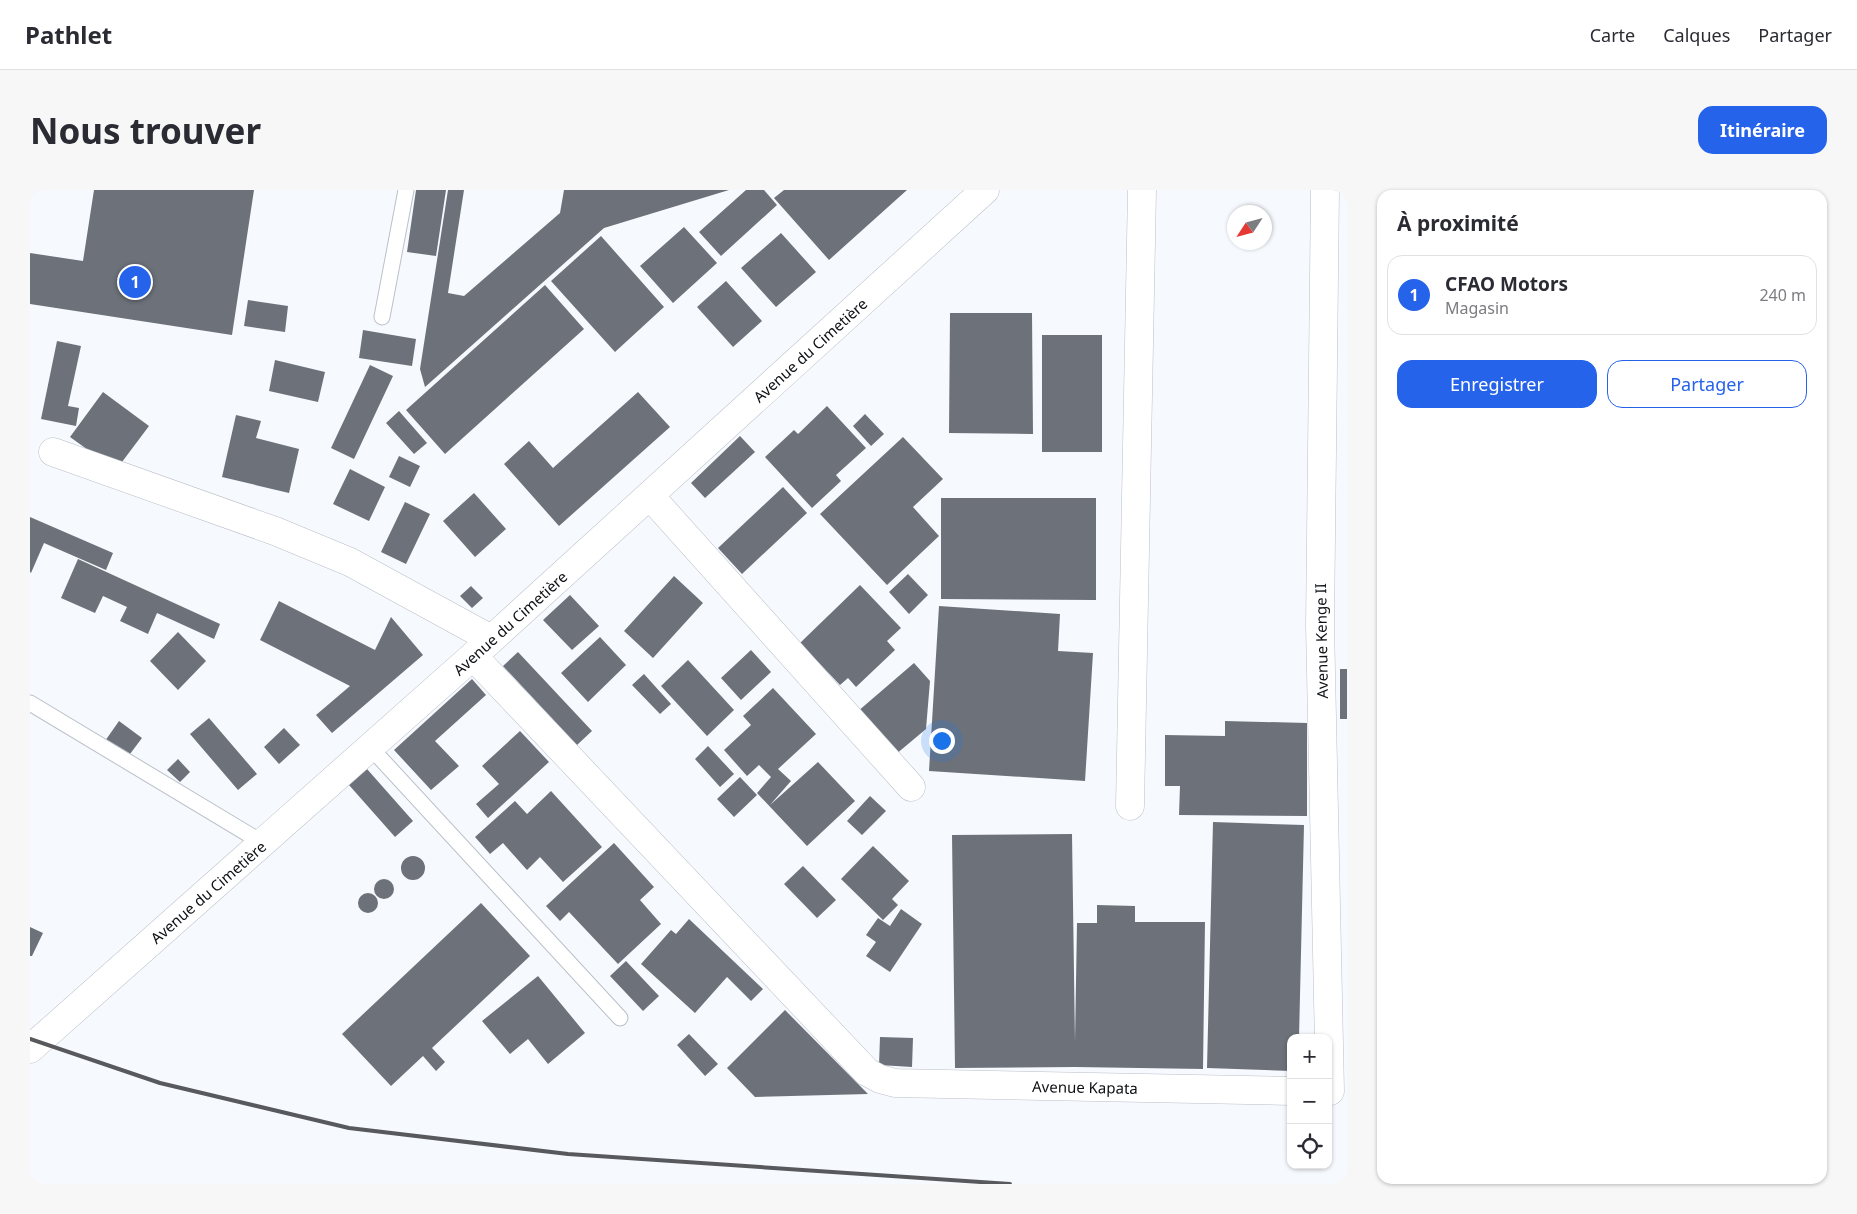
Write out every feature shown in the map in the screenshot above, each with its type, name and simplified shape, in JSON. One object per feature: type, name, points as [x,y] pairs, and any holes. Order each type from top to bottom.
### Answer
[{"type":"street","name":"Avenue du Cimetière","points":[[30,1049],[482,648],[985,190]]},
{"type":"street","points":[[1130,806],[1142,190]]},
{"type":"street","name":"Avenue Kenge II","points":[[1325,190],[1320,625],[1335,1091]]},
{"type":"street","points":[[53,452],[275,531],[350,562],[482,648]]},
{"type":"street","points":[[650,496],[911,787]]},
{"type":"street","name":"Avenue Kapata","points":[[482,648],[867,1072],[895,1084],[1287,1091]]},
{"type":"lane","points":[[382,317],[406,190]]},
{"type":"lane","points":[[30,703],[263,843]]},
{"type":"lane","points":[[370,748],[620,1018]]},
{"type":"building","points":[[94,190],[254,190],[232,335],[30,304],[30,253],[83,261]]},
{"type":"building","points":[[416,190],[446,190],[436,256],[407,252]]},
{"type":"building","points":[[448,190],[464,190],[448,293],[464,296],[560,213],[564,190],[729,190],[604,228],[425,387],[420,369]]},
{"type":"building","points":[[746,190],[764,190],[777,205],[721,256],[699,232]]},
{"type":"building","points":[[784,190],[907,190],[829,260],[774,198]]},
{"type":"building","points":[[684,227],[717,263],[673,303],[640,266]]},
{"type":"building","points":[[781,233],[816,272],[776,307],[741,268]]},
{"type":"building","points":[[601,236],[664,307],[615,352],[551,281]]},
{"type":"building","points":[[726,281],[762,321],[733,347],[697,307]]},
{"type":"building","points":[[545,285],[584,329],[445,454],[406,410]]},
{"type":"building","points":[[248,300],[288,306],[285,332],[244,326]]},
{"type":"building","points":[[950,313],[1032,313],[1033,434],[949,433]]},
{"type":"building","points":[[363,330],[416,339],[412,366],[359,358]]},
{"type":"building","points":[[1042,335],[1102,335],[1102,452],[1042,452]]},
{"type":"building","points":[[57,341],[81,346],[68,406],[79,408],[76,426],[41,419]]},
{"type":"building","points":[[275,360],[325,372],[318,402],[269,391]]},
{"type":"building","points":[[370,365],[393,376],[354,459],[331,448]]},
{"type":"building","points":[[103,392],[149,426],[116,470],[70,437]]},
{"type":"building","points":[[638,392],[670,427],[559,526],[504,464],[529,441],[553,468]]},
{"type":"building","points":[[827,406],[866,448],[836,475],[841,481],[812,508],[765,457],[794,430],[798,434]]},
{"type":"building","points":[[399,411],[427,443],[414,454],[386,423]]},
{"type":"building","points":[[865,414],[884,434],[871,446],[853,426]]},
{"type":"building","points":[[236,415],[261,421],[256,438],[299,449],[289,493],[222,477]]},
{"type":"building","points":[[740,436],[755,452],[705,498],[691,483]]},
{"type":"building","points":[[903,437],[943,479],[913,507],[939,536],[887,585],[820,514]]},
{"type":"building","points":[[399,456],[420,466],[410,487],[389,477]]},
{"type":"building","points":[[350,469],[385,487],[369,521],[333,504]]},
{"type":"building","points":[[783,487],[807,513],[742,574],[718,548]]},
{"type":"building","points":[[474,493],[506,529],[475,557],[443,521]]},
{"type":"building","points":[[941,498],[1096,498],[1096,600],[941,599]]},
{"type":"building","points":[[405,502],[430,514],[406,564],[381,552]]},
{"type":"building","points":[[30,517],[113,553],[106,570],[44,543],[31,573]]},
{"type":"building","points":[[78,559],[220,624],[214,639],[157,613],[148,634],[120,621],[127,607],[103,596],[95,613],[61,598]]},
{"type":"building","points":[[908,574],[928,595],[909,614],[889,592]]},
{"type":"building","points":[[674,576],[703,603],[653,658],[624,631]]},
{"type":"building","points":[[860,585],[901,628],[887,641],[895,650],[856,687],[848,678],[840,685],[800,643]]},
{"type":"building","points":[[471,586],[483,598],[472,608],[460,596]]},
{"type":"building","points":[[570,595],[599,626],[572,650],[543,620]]},
{"type":"building","points":[[279,601],[375,650],[391,617],[423,655],[332,733],[316,715],[350,686],[260,640]]},
{"type":"building","points":[[939,606],[1060,614],[1058,651],[1093,653],[1085,781],[929,771]]},
{"type":"building","points":[[178,632],[206,661],[178,690],[150,661]]},
{"type":"building","points":[[600,637],[626,665],[588,702],[561,673]]},
{"type":"building","points":[[751,650],[771,672],[741,700],[721,678]]},
{"type":"building","points":[[518,652],[592,731],[577,745],[503,666]]},
{"type":"building","points":[[688,660],[734,710],[707,736],[661,686]]},
{"type":"building","points":[[914,663],[930,681],[926,729],[895,755],[857,712]]},
{"type":"building","points":[[1340,669],[1347,669],[1347,719],[1340,719]]},
{"type":"building","points":[[644,674],[671,704],[660,714],[632,685]]},
{"type":"building","points":[[472,679],[486,695],[435,741],[459,766],[431,790],[394,750]]},
{"type":"building","points":[[773,688],[816,734],[778,769],[791,781],[770,805],[818,762],[855,801],[807,846],[757,793],[771,777],[759,765],[747,776],[724,750],[751,725],[743,716]]},
{"type":"building","points":[[209,718],[257,774],[238,790],[190,734]]},
{"type":"building","points":[[119,721],[142,738],[127,758],[105,741]]},
{"type":"building","points":[[1225,721],[1307,723],[1307,816],[1179,815],[1180,786],[1165,786],[1165,735],[1225,736]]},
{"type":"building","points":[[284,728],[300,745],[279,764],[264,747]]},
{"type":"building","points":[[520,731],[549,762],[488,818],[476,804],[499,784],[482,766]]},
{"type":"building","points":[[708,746],[734,774],[720,787],[695,759]]},
{"type":"building","points":[[178,759],[190,772],[180,782],[167,770]]},
{"type":"building","points":[[367,769],[413,821],[395,837],[349,785]]},
{"type":"building","points":[[740,777],[757,795],[734,817],[717,799]]},
{"type":"building","points":[[551,791],[602,847],[563,882],[540,857],[527,870],[503,843],[490,854],[475,837],[515,801],[527,814]]},
{"type":"building","points":[[870,796],[886,811],[862,835],[847,821]]},
{"type":"building","points":[[1213,822],[1304,825],[1299,1034],[1287,1034],[1287,1071],[1207,1068]]},
{"type":"building","points":[[1072,834],[1075,1042],[1077,923],[1097,923],[1097,905],[1135,906],[1135,922],[1205,922],[1203,1069],[955,1068],[952,835]]},
{"type":"building","points":[[614,843],[654,887],[640,900],[661,924],[618,964],[569,912],[560,921],[546,906]]},
{"type":"building","points":[[873,846],[909,881],[892,899],[898,905],[883,920],[841,879]]},
{"type":"building","points":[[413,856],[422,859],[425,868],[422,877],[413,880],[404,877],[401,868],[404,859]]},
{"type":"building","points":[[803,866],[836,900],[817,918],[784,884]]},
{"type":"building","points":[[384,879],[391,882],[394,889],[391,896],[384,899],[377,896],[374,889],[377,882]]},
{"type":"building","points":[[368,893],[375,896],[378,903],[375,910],[368,913],[361,910],[358,903],[361,896]]},
{"type":"building","points":[[481,903],[530,956],[432,1048],[445,1062],[436,1071],[423,1056],[391,1086],[342,1034]]},
{"type":"building","points":[[901,909],[922,924],[890,972],[866,956],[876,942],[866,935],[878,918],[890,926]]},
{"type":"building","points":[[689,919],[763,989],[751,1001],[727,977],[695,1013],[641,964],[671,930],[676,934]]},
{"type":"building","points":[[30,927],[43,933],[32,956],[30,956]]},
{"type":"building","points":[[626,961],[659,996],[643,1011],[610,976]]},
{"type":"building","points":[[538,976],[585,1033],[548,1064],[528,1039],[510,1054],[482,1021]]},
{"type":"building","points":[[785,1010],[868,1094],[755,1097],[727,1068]]},
{"type":"building","points":[[689,1034],[718,1064],[705,1076],[677,1045]]},
{"type":"building","points":[[880,1037],[913,1038],[912,1067],[879,1065]]},
{"type":"railway","points":[[30,1039],[160,1083],[349,1128],[568,1154],[1010,1184]]},
{"type":"place","name":"CFAO Motors","points":[[135,282]]}]
